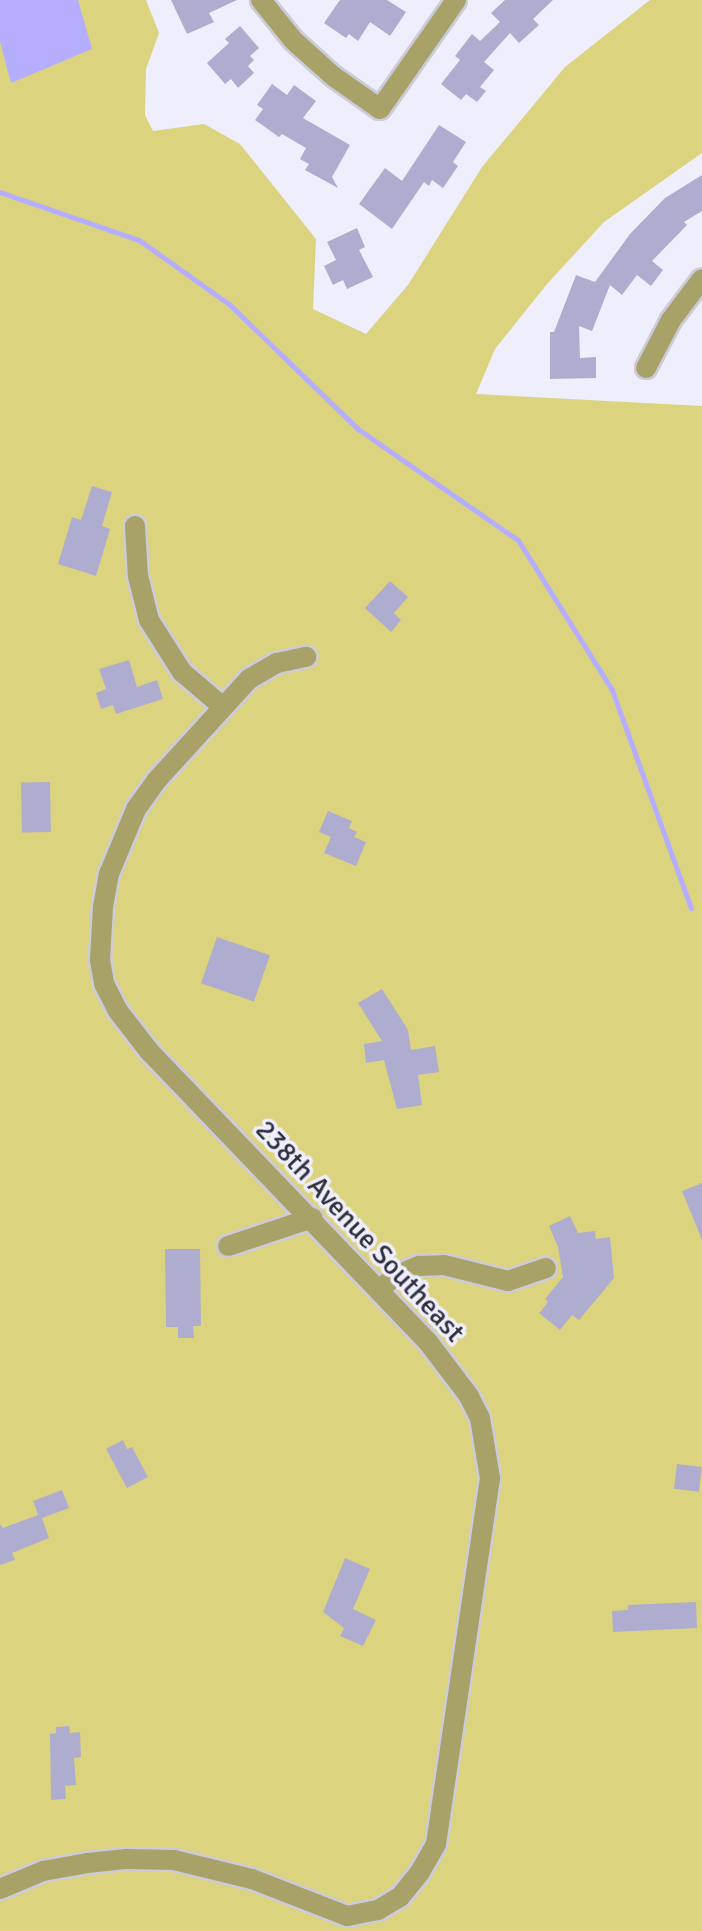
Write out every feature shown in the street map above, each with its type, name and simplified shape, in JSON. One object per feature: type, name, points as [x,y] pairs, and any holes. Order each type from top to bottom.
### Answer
[{"type":"street","points":[[261,0],[303,49],[333,76],[380,109],[456,0]]},
{"type":"street","points":[[646,368],[671,320],[702,279]]},
{"type":"street","points":[[135,526],[138,576],[149,620],[182,672],[223,707]]},
{"type":"street","name":"238th Avenue Southeast","points":[[306,657],[262,670],[223,707],[156,781],[122,837],[109,874],[103,907],[100,960],[104,983],[118,1011],[153,1055],[312,1218],[444,1360],[480,1418],[490,1478],[436,1844],[420,1872],[400,1897],[351,1924]]},
{"type":"street","points":[[228,1246],[312,1218]]},
{"type":"street","points":[[379,1290],[405,1270],[419,1266],[444,1265],[508,1281],[546,1268]]},
{"type":"street","points":[[0,1889],[43,1871],[88,1863],[127,1859],[174,1860],[252,1879],[351,1924]]},
{"type":"shaded area","points":[[0,0],[146,0],[159,33],[146,69],[145,115],[153,131],[204,124],[240,144],[316,239],[313,309],[366,334],[408,285],[482,167],[565,67],[650,0],[702,0],[702,153],[604,222],[547,284],[495,349],[476,394],[702,406],[702,1931],[0,1931]]},
{"type":"shaded area","points":[[0,0],[78,0],[92,49],[11,83],[0,42]]},
{"type":"building","points":[[171,0],[237,0],[209,13],[214,22],[187,34]]},
{"type":"building","points":[[340,0],[387,0],[406,12],[390,36],[370,22],[358,41],[349,34],[346,38],[324,23]]},
{"type":"building","points":[[505,0],[553,0],[533,19],[539,25],[519,43],[510,33],[484,62],[494,70],[480,87],[486,91],[477,102],[466,94],[461,100],[441,84],[460,60],[455,56],[472,34],[480,41],[500,22],[491,13]]},
{"type":"building","points":[[240,26],[259,48],[250,56],[254,60],[248,66],[254,73],[238,88],[231,79],[225,84],[207,63],[229,43],[225,39]]},
{"type":"building","points":[[272,84],[287,95],[294,85],[316,101],[303,118],[350,145],[332,177],[338,188],[305,170],[309,164],[300,159],[306,148],[282,134],[279,137],[255,120],[263,109],[257,105]]},
{"type":"building","points":[[439,125],[466,142],[453,162],[458,166],[443,188],[432,180],[429,186],[424,182],[392,229],[359,204],[385,168],[402,181]]},
{"type":"building","points":[[702,175],[702,211],[684,222],[687,225],[652,261],[663,270],[651,286],[637,275],[622,295],[610,285],[592,331],[579,326],[580,358],[596,357],[596,378],[550,379],[550,332],[554,332],[576,275],[595,282],[630,234],[665,198]]},
{"type":"building","points":[[357,228],[365,247],[359,250],[373,277],[347,289],[343,280],[333,285],[324,266],[336,260],[327,242]]},
{"type":"building","points":[[92,486],[112,492],[102,526],[110,529],[96,576],[58,564],[72,517],[81,520]]},
{"type":"building","points":[[390,581],[408,597],[394,613],[401,620],[391,632],[365,608]]},
{"type":"building","points":[[129,660],[137,687],[157,680],[163,699],[116,714],[113,705],[101,709],[96,693],[106,689],[99,669]]},
{"type":"building","points":[[50,782],[51,832],[22,832],[21,783]]},
{"type":"building","points":[[328,811],[352,821],[349,828],[357,832],[354,837],[366,842],[356,866],[324,853],[331,837],[319,832]]},
{"type":"building","points":[[217,937],[270,955],[254,1002],[201,983]]},
{"type":"building","points":[[382,989],[408,1030],[411,1050],[435,1046],[439,1072],[418,1075],[422,1105],[397,1109],[384,1060],[366,1063],[364,1044],[382,1041],[358,1003]]},
{"type":"building","points":[[702,1183],[702,1240],[682,1191]]},
{"type":"building","points":[[570,1216],[578,1233],[595,1231],[596,1239],[610,1237],[614,1278],[579,1320],[572,1315],[560,1330],[539,1313],[548,1302],[545,1299],[563,1277],[558,1247],[549,1226]]},
{"type":"building","points":[[165,1249],[200,1249],[201,1326],[193,1326],[194,1338],[178,1338],[178,1327],[166,1327]]},
{"type":"building","points":[[123,1440],[127,1449],[132,1447],[148,1477],[127,1488],[106,1449]]},
{"type":"building","points":[[677,1464],[702,1467],[699,1492],[674,1489]]},
{"type":"building","points":[[62,1490],[69,1508],[42,1518],[49,1538],[12,1553],[15,1560],[0,1565],[0,1524],[3,1528],[38,1515],[33,1501]]},
{"type":"building","points":[[345,1558],[370,1569],[353,1609],[376,1620],[363,1646],[340,1636],[344,1628],[323,1612]]},
{"type":"building","points":[[696,1602],[697,1628],[613,1632],[612,1611],[628,1610],[628,1605]]},
{"type":"building","points":[[69,1726],[70,1733],[80,1732],[81,1757],[74,1758],[76,1785],[65,1786],[66,1799],[51,1800],[50,1734],[56,1733],[56,1727]]},
{"type":"waterway","points":[[0,192],[139,240],[230,305],[358,429],[518,540],[612,690],[691,908]]}]
